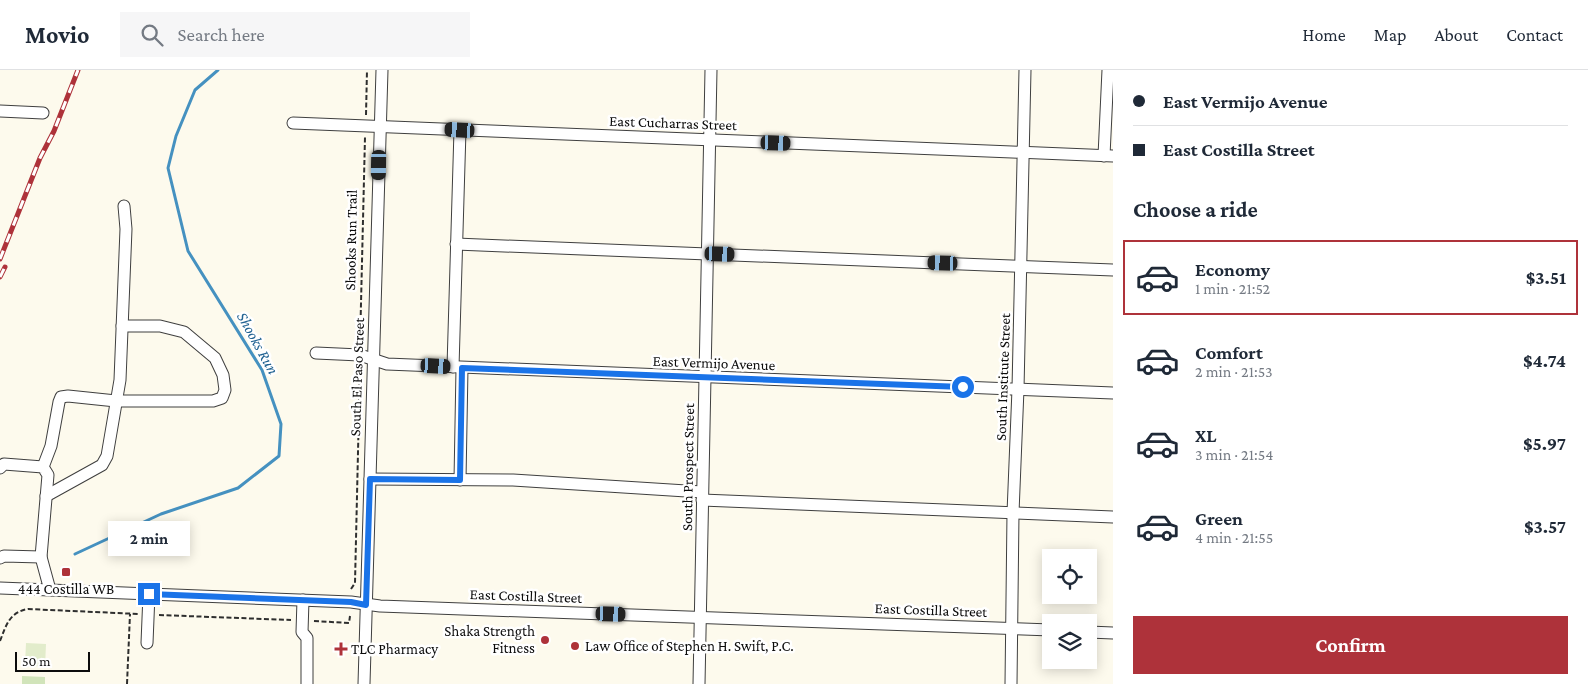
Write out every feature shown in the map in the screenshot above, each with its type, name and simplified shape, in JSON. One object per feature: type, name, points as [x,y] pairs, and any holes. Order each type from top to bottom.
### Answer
[{"type":"street","name":"South El Paso Street","points":[[364,684],[382,70]]},
{"type":"street","name":"South Prospect Street","points":[[698,684],[706,378],[711,70]]},
{"type":"street","name":"South Institute Street","points":[[1011,684],[1013,513],[1018,389],[1025,70]]},
{"type":"street","points":[[1108,70],[1109,156]]},
{"type":"street","points":[[0,111],[43,113]]},
{"type":"street","name":"East Cucharras Street","points":[[293,123],[1109,156]]},
{"type":"street","points":[[460,130],[456,244],[460,480]]},
{"type":"street","points":[[46,496],[102,465],[107,456],[120,380],[126,229],[124,206]]},
{"type":"street","points":[[456,244],[1113,270]]},
{"type":"street","points":[[43,466],[51,446],[61,398],[68,396],[116,401],[214,401],[222,398],[225,390],[223,375],[215,358],[184,332],[160,326],[122,326]]},
{"type":"street","name":"East Vermijo Avenue","points":[[316,353],[360,355],[373,358],[385,364],[1113,393]]},
{"type":"street","points":[[0,468],[4,464],[43,466]]},
{"type":"street","points":[[43,466],[48,475],[41,557],[50,590]]},
{"type":"street","points":[[370,479],[513,480],[702,496],[1113,517]]},
{"type":"street","points":[[0,558],[4,556],[41,557]]},
{"type":"street","name":"East Costilla Street","points":[[0,588],[351,602],[366,605],[1042,630]]},
{"type":"street","points":[[147,643],[149,594]]},
{"type":"street","points":[[303,600],[302,632],[307,638],[307,684]]},
{"type":"street","points":[[1097,632],[1113,633]]},
{"type":"path","name":"Shooks Run Trail","points":[[352,589],[355,583],[367,70]]},
{"type":"path","points":[[0,641],[8,621],[14,613],[28,609],[349,623],[350,616]]},
{"type":"path","points":[[126,682],[130,613]]},
{"type":"green space","points":[[26,643],[46,644],[45,667],[25,665]]},
{"type":"green space","points":[[22,676],[45,677],[45,684],[22,684]]},
{"type":"waterway","name":"Shooks Run","points":[[75,554],[161,514],[238,488],[279,456],[281,424],[262,370],[188,251],[168,168],[176,136],[195,90],[218,70]]},
{"type":"railway","points":[[0,259],[40,158],[54,131],[78,70]]},
{"type":"railway","points":[[0,277],[5,267]]},
{"type":"place","name":"444 Costilla WB","points":[[66,572]]},
{"type":"place","name":"Shaka Strength Fitness","points":[[545,640]]},
{"type":"place","name":"Law Office of Stephen H. Swift, P.C.","points":[[575,646]]},
{"type":"place","name":"TLC Pharmacy","points":[[341,649]]},
{"type":"route","points":[[149,594],[351,602],[366,605],[370,479],[460,480],[462,368],[963,387]]}]
